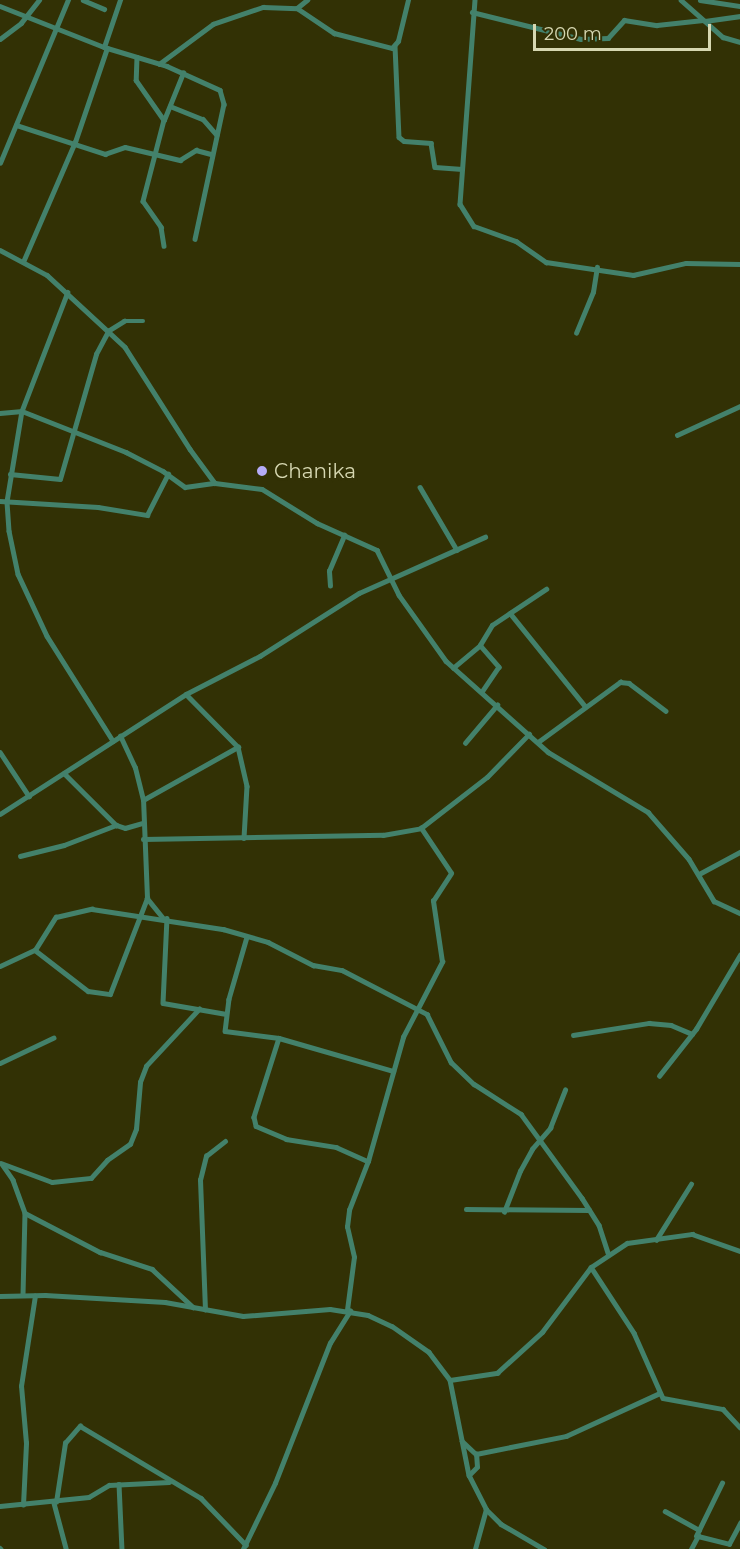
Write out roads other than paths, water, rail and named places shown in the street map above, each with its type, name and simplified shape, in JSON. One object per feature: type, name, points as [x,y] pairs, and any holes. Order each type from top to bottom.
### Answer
[{"type":"street","points":[[0,39],[28,15],[39,0]]},
{"type":"street","points":[[0,163],[68,0]]},
{"type":"street","points":[[83,0],[104,9]]},
{"type":"street","points":[[23,262],[75,142],[120,0]]},
{"type":"street","points":[[297,8],[307,0]]},
{"type":"street","points":[[408,0],[396,46],[399,137],[404,141],[431,143],[435,167],[462,169]]},
{"type":"street","points":[[466,0],[475,1],[472,12],[460,204],[474,226],[516,241],[546,262],[597,267],[633,275],[686,263],[740,264]]},
{"type":"street","points":[[681,0],[723,37],[740,42]]},
{"type":"street","points":[[700,0],[740,6]]},
{"type":"street","points":[[0,6],[56,25],[105,48],[159,64],[220,90],[224,101],[211,154],[195,239]]},
{"type":"street","points":[[159,64],[179,46],[225,18],[263,8],[297,8],[334,33],[386,47],[396,46]]},
{"type":"street","points":[[472,12],[581,39],[608,38],[624,20],[657,25],[740,16]]},
{"type":"street","points":[[137,57],[136,80],[164,120]]},
{"type":"street","points":[[164,246],[161,227],[143,201],[164,120],[183,74]]},
{"type":"street","points":[[170,106],[206,121],[217,135]]},
{"type":"street","points":[[16,124],[105,154],[125,147],[180,160],[196,150],[211,154]]},
{"type":"street","points":[[0,250],[23,262],[68,292],[134,356],[189,449],[215,483]]},
{"type":"street","points":[[576,333],[594,292],[597,267]]},
{"type":"street","points":[[68,292],[22,411],[7,502],[18,574],[26,593],[57,654],[113,741]]},
{"type":"street","points":[[10,474],[60,479],[76,433],[90,371],[108,331],[124,321],[143,321]]},
{"type":"street","points":[[677,435],[740,406]]},
{"type":"street","points":[[0,413],[22,411],[168,474],[191,488],[215,483],[262,489],[344,535],[377,550],[421,630],[453,668],[538,742],[648,812],[699,874],[714,901],[740,913]]},
{"type":"street","points":[[0,501],[98,507],[147,515],[168,474]]},
{"type":"street","points":[[420,487],[458,550]]},
{"type":"street","points":[[330,586],[329,571],[344,535]]},
{"type":"street","points":[[0,814],[186,694],[260,656],[358,592],[485,537]]},
{"type":"street","points":[[453,668],[480,645],[492,625],[546,589]]},
{"type":"street","points":[[510,614],[585,706]]},
{"type":"street","points":[[480,645],[500,667],[482,692]]},
{"type":"street","points":[[538,742],[585,706],[624,682],[666,711]]},
{"type":"street","points":[[186,694],[238,747],[247,786],[244,838]]},
{"type":"street","points":[[465,743],[497,705]]},
{"type":"street","points":[[143,839],[383,835],[421,828],[487,777],[529,734]]},
{"type":"street","points":[[35,950],[88,991],[106,996],[142,915],[147,898],[142,823],[143,800],[135,768],[120,736]]},
{"type":"street","points":[[143,800],[238,747]]},
{"type":"street","points":[[0,752],[29,796]]},
{"type":"street","points":[[64,773],[116,825],[125,828],[142,823]]},
{"type":"street","points":[[20,856],[64,845],[116,825]]},
{"type":"street","points":[[66,1548],[55,1502],[65,1443],[76,1426],[169,1482],[201,1498],[244,1547],[275,1483],[330,1343],[349,1310],[354,1257],[347,1219],[368,1161],[393,1071],[415,1011],[442,962],[433,901],[451,873],[421,828]]},
{"type":"street","points":[[699,874],[740,852]]},
{"type":"street","points":[[147,898],[165,918],[163,1002],[226,1014]]},
{"type":"street","points":[[0,966],[35,950],[50,922],[71,910],[92,909],[165,918],[247,936],[313,965],[342,970],[429,1017],[451,1062],[474,1084],[512,1106],[538,1142],[570,1179],[590,1210],[608,1253]]},
{"type":"street","points":[[247,936],[226,1014],[225,1031],[279,1038],[393,1071]]},
{"type":"street","points":[[660,1076],[692,1034],[740,955]]},
{"type":"street","points":[[0,1162],[52,1182],[91,1178],[107,1160],[130,1144],[136,1130],[140,1082],[146,1066],[200,1009]]},
{"type":"street","points":[[573,1035],[655,1023],[677,1027],[692,1034]]},
{"type":"street","points":[[0,1063],[53,1038]]},
{"type":"street","points":[[279,1038],[254,1117],[256,1126],[286,1139],[336,1147],[368,1161]]},
{"type":"street","points":[[504,1212],[520,1171],[538,1142],[550,1128],[565,1090]]},
{"type":"street","points":[[205,1310],[200,1180],[206,1156],[225,1141]]},
{"type":"street","points":[[0,1162],[13,1180],[26,1213],[22,1295]]},
{"type":"street","points":[[656,1240],[691,1184]]},
{"type":"street","points":[[466,1209],[504,1212],[590,1210]]},
{"type":"street","points":[[26,1213],[100,1252],[152,1269],[193,1307]]},
{"type":"street","points":[[450,1380],[497,1373],[542,1332],[591,1267],[608,1253],[638,1240],[656,1240],[692,1234],[740,1251]]},
{"type":"street","points":[[591,1267],[634,1333],[660,1393],[671,1402],[723,1409],[740,1427]]},
{"type":"street","points":[[0,1296],[22,1295],[193,1307],[266,1316],[314,1308],[349,1310],[384,1322],[413,1338],[450,1380],[469,1475],[486,1509],[501,1524],[544,1549]]},
{"type":"street","points":[[22,1505],[26,1443],[21,1386],[35,1296]]},
{"type":"street","points":[[476,1454],[580,1431],[660,1393]]},
{"type":"street","points":[[462,1441],[476,1454],[477,1467],[469,1475]]},
{"type":"street","points":[[0,1506],[93,1497],[107,1485],[169,1482]]},
{"type":"street","points":[[691,1549],[722,1483]]},
{"type":"street","points":[[119,1484],[122,1549]]},
{"type":"street","points":[[474,1549],[486,1509]]},
{"type":"street","points":[[665,1511],[699,1530]]},
{"type":"street","points":[[696,1536],[729,1544],[740,1523]]},
{"type":"place","name":"Chanika","points":[[262,471]]}]
